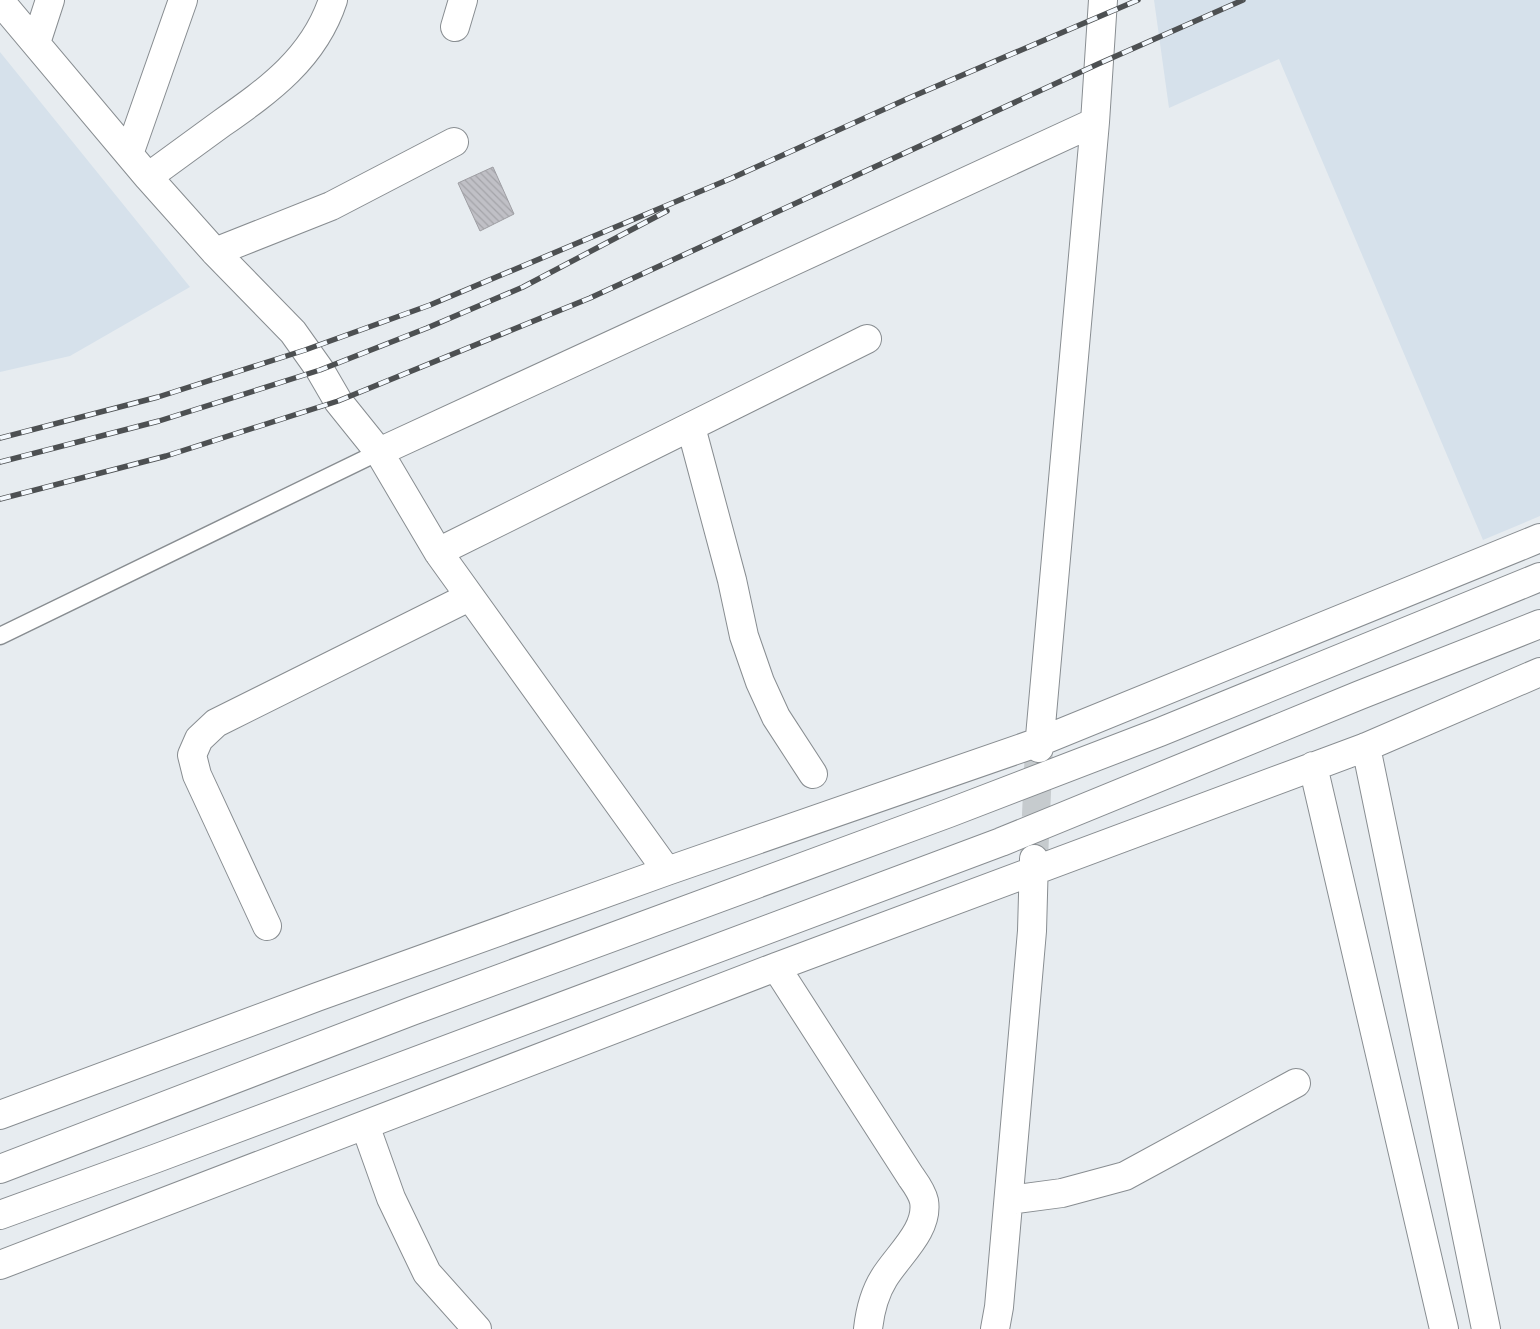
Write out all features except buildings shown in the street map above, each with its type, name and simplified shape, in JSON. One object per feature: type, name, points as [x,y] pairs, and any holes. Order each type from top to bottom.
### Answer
[{"type":"main road","points":[[36,43],[50,0]]},
{"type":"main road","points":[[129,154],[182,0]]},
{"type":"main road","points":[[148,177],[268,90],[294,66],[316,35],[333,0]]},
{"type":"main road","points":[[455,27],[463,0]]},
{"type":"main road","points":[[1039,745],[1096,122],[1103,0]]},
{"type":"main road","points":[[0,1],[148,177],[215,252],[293,332],[320,370],[338,401],[379,452],[438,552],[469,597],[667,871]]},
{"type":"main road","points":[[379,452],[1096,122]]},
{"type":"main road","points":[[215,252],[331,206],[454,142]]},
{"type":"main road","points":[[438,552],[867,340]]},
{"type":"main road","points":[[691,427],[732,580],[744,636],[760,682],[776,717],[813,774]]},
{"type":"main road","points":[[0,1115],[667,871],[1039,745],[1540,538]]},
{"type":"main road","points":[[0,1169],[412,1011],[957,810],[1160,732],[1540,577]]},
{"type":"main road","points":[[267,926],[197,775],[192,755],[199,739],[216,724],[469,597]]},
{"type":"main road","points":[[0,1215],[185,1148],[1001,842],[1360,695],[1540,624]]},
{"type":"main road","points":[[0,1265],[776,967],[1034,864],[1366,747],[1540,672]]},
{"type":"main road","points":[[1366,747],[1486,1329]]},
{"type":"main road","points":[[1313,766],[1444,1329]]},
{"type":"main road","points":[[1001,1322],[1009,1200],[1032,931],[1034,864]]},
{"type":"main road","points":[[776,967],[924,1200],[922,1223],[883,1278],[875,1295],[868,1329]]},
{"type":"main road","points":[[1009,1200],[1062,1193],[1125,1176],[1296,1083]]},
{"type":"main road","points":[[365,1125],[391,1198],[427,1273],[477,1329]]},
{"type":"lane","points":[[0,636],[379,452]]},
{"type":"shaded area","points":[[1154,0],[1540,0],[1540,516],[1483,540],[1279,59],[1169,108]]},
{"type":"shaded area","points":[[0,52],[190,287],[70,356],[0,372]]},
{"type":"tunnel","points":[[1034,859],[1039,748]]},
{"type":"railway","points":[[0,438],[158,397],[305,350],[430,305],[732,178],[909,98],[1138,0]]},
{"type":"railway","points":[[0,499],[166,456],[338,401],[590,298],[1098,64],[1243,0]]},
{"type":"railway","points":[[0,462],[159,421],[320,370],[427,328],[523,287],[667,211]]}]
